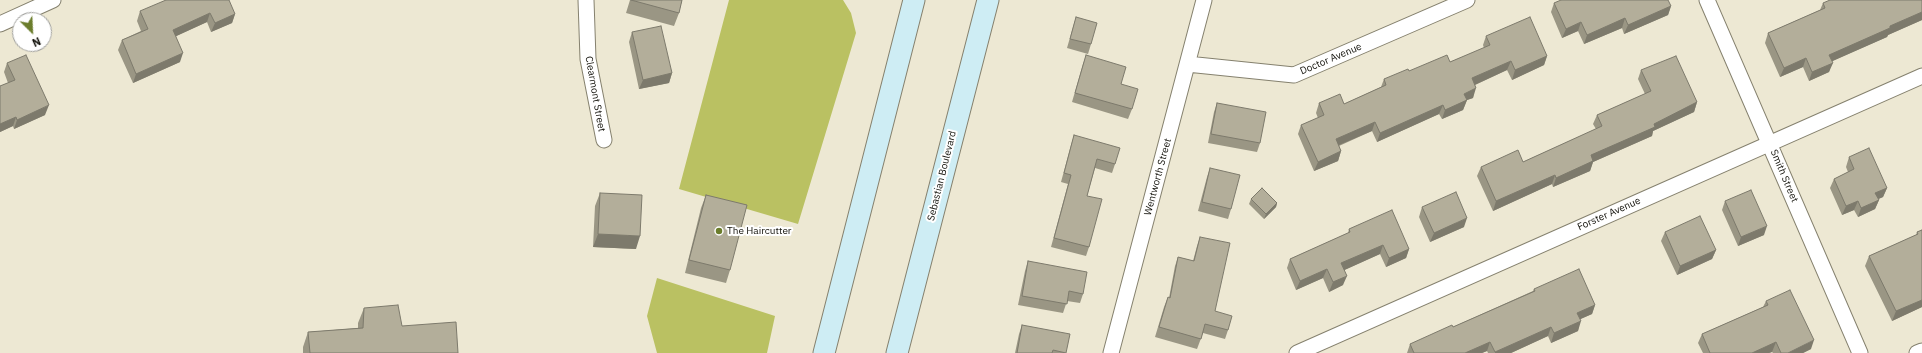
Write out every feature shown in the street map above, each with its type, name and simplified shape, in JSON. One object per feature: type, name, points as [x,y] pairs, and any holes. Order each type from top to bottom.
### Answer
[{"type":"main road","points":[[824,353],[914,0]]},
{"type":"main road","name":"Sebastian Boulevard","points":[[897,353],[988,0]]},
{"type":"street","points":[[0,24],[53,0]]},
{"type":"street","name":"Clearmont Street","points":[[586,0],[588,59],[604,140]]},
{"type":"street","name":"Wentworth Street","points":[[1111,353],[1204,0]]},
{"type":"street","name":"Doctor Avenue","points":[[1187,64],[1294,75],[1467,0]]},
{"type":"street","name":"Smith Street","points":[[1707,0],[1860,353]]},
{"type":"street","name":"Forster Avenue","points":[[1297,353],[1922,76]]},
{"type":"street","points":[[1917,353],[1922,351]]},
{"type":"green space","points":[[729,0],[843,0],[851,13],[856,33],[798,224],[679,189]]},
{"type":"green space","points":[[657,278],[775,316],[767,353],[657,353],[647,316]]},
{"type":"building","points":[[166,0],[229,0],[235,14],[215,23],[210,13],[173,30],[183,53],[136,74],[122,40],[148,29],[140,11]]},
{"type":"building","points":[[631,0],[682,0],[679,13]]},
{"type":"building","points":[[1561,0],[1668,0],[1671,6],[1628,25],[1625,18],[1587,35],[1581,22],[1566,29],[1554,3]]},
{"type":"building","points":[[1830,0],[1922,0],[1922,12],[1829,55],[1833,63],[1812,72],[1806,58],[1784,68],[1768,33],[1825,8],[1823,3]]},
{"type":"building","points":[[1076,17],[1097,23],[1091,44],[1070,39]]},
{"type":"building","points":[[1530,17],[1547,56],[1515,70],[1511,61],[1472,78],[1476,88],[1464,94],[1467,100],[1445,110],[1443,105],[1380,133],[1375,122],[1336,139],[1341,151],[1318,162],[1301,125],[1324,115],[1319,103],[1340,94],[1344,104],[1386,85],[1384,79],[1408,69],[1409,71],[1447,55],[1450,62],[1490,45],[1486,36]]},
{"type":"building","points":[[661,26],[672,73],[643,80],[632,32]]},
{"type":"building","points":[[26,55],[49,105],[17,120],[16,117],[0,124],[0,86],[15,80],[7,63]]},
{"type":"building","points":[[1086,55],[1126,67],[1121,84],[1138,89],[1132,109],[1075,93]]},
{"type":"building","points":[[1676,56],[1697,102],[1654,124],[1655,127],[1591,155],[1593,161],[1556,178],[1555,175],[1496,201],[1481,167],[1518,150],[1523,162],[1602,126],[1597,115],[1651,91],[1641,70]]},
{"type":"building","points":[[1217,103],[1266,112],[1260,143],[1211,134]]},
{"type":"building","points":[[1074,135],[1120,148],[1115,164],[1097,159],[1087,196],[1102,199],[1089,247],[1054,238],[1071,175],[1064,173]]},
{"type":"building","points":[[1869,148],[1887,188],[1875,193],[1879,200],[1861,208],[1858,201],[1846,206],[1834,179],[1854,169],[1849,157]]},
{"type":"building","points":[[1210,168],[1240,175],[1231,209],[1202,202]]},
{"type":"building","points":[[1262,188],[1277,203],[1266,214],[1251,199]]},
{"type":"building","points":[[1751,190],[1767,226],[1741,237],[1725,201]]},
{"type":"building","points":[[1456,192],[1467,218],[1434,233],[1422,207]]},
{"type":"building","points":[[600,193],[642,195],[640,236],[598,234]]},
{"type":"building","points":[[706,195],[747,205],[730,270],[689,260]]},
{"type":"building","points":[[1392,210],[1409,249],[1389,258],[1383,245],[1341,263],[1347,276],[1333,282],[1327,269],[1300,281],[1290,259],[1350,232],[1349,229]]},
{"type":"building","points":[[1700,216],[1716,250],[1680,266],[1665,232]]},
{"type":"building","points":[[1922,230],[1922,300],[1896,311],[1869,256],[1918,234],[1917,232]]},
{"type":"building","points":[[1200,237],[1230,243],[1215,311],[1232,316],[1228,330],[1205,324],[1201,339],[1159,327],[1168,297],[1170,298],[1178,257],[1194,261]]},
{"type":"building","points":[[1028,261],[1087,272],[1083,294],[1069,291],[1067,304],[1022,296]]},
{"type":"building","points":[[1579,269],[1595,305],[1577,313],[1581,321],[1554,333],[1551,327],[1495,352],[1490,342],[1465,353],[1414,353],[1410,344],[1535,291],[1534,289]]},
{"type":"building","points":[[1790,290],[1814,340],[1788,353],[1781,353],[1776,342],[1752,353],[1710,353],[1702,334],[1768,305],[1766,301]]},
{"type":"building","points":[[398,305],[402,326],[456,322],[458,353],[310,353],[308,332],[363,328],[364,308]]},
{"type":"building","points":[[1022,325],[1070,334],[1066,353],[1053,350],[1052,353],[1017,353]]},
{"type":"place","name":"The Haircutter","points":[[719,231]]}]
